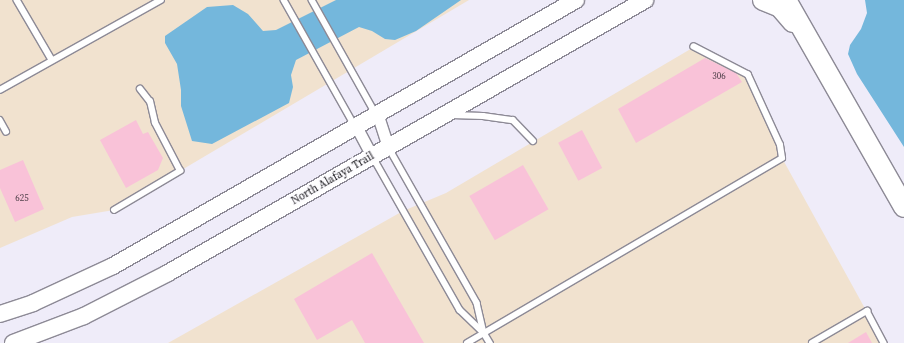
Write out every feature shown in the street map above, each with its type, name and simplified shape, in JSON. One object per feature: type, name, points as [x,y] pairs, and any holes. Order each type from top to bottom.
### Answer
[{"type":"highway","points":[[763,0],[780,7],[808,37]]},
{"type":"highway","points":[[786,0],[904,207]]},
{"type":"main road","points":[[0,314],[33,303],[113,266],[378,116],[576,0]]},
{"type":"main road","name":"North Alafaya Trail","points":[[13,343],[84,316],[124,296],[645,0]]},
{"type":"street","points":[[378,116],[388,146]]},
{"type":"street","points":[[357,128],[372,156]]},
{"type":"lane","points":[[17,0],[52,60]]},
{"type":"lane","points":[[0,90],[161,0]]},
{"type":"lane","points":[[284,0],[357,128]]},
{"type":"lane","points":[[312,0],[378,116]]},
{"type":"lane","points":[[467,343],[782,158],[780,145],[748,75],[694,47]]},
{"type":"lane","points":[[114,210],[180,171],[155,123],[150,102],[140,89]]},
{"type":"lane","points":[[444,115],[483,116],[513,120],[533,141]]},
{"type":"lane","points":[[0,120],[6,131]]},
{"type":"lane","points":[[388,146],[477,303],[484,333]]},
{"type":"lane","points":[[372,156],[460,310],[484,333],[490,343]]},
{"type":"lane","points":[[812,343],[867,311],[884,343]]},
{"type":"shaded area","points":[[0,0],[469,0],[114,210],[72,217],[0,248]]},
{"type":"shaded area","points":[[694,47],[748,75],[780,145],[782,158],[884,343],[168,343],[403,211],[446,193]]},
{"type":"water","points":[[336,0],[461,0],[416,31],[395,40],[385,39],[372,31],[359,27],[296,60],[291,75],[293,87],[289,103],[212,144],[192,141],[181,106],[181,90],[177,64],[165,43],[165,36],[207,7],[233,5],[248,14],[263,31],[276,30]]},
{"type":"water","points":[[865,0],[904,0],[904,147],[857,74],[848,54],[850,45],[861,29],[867,13]]},
{"type":"building","points":[[705,58],[736,73],[742,82],[636,143],[618,109]]},
{"type":"building","points":[[136,120],[143,134],[148,132],[163,158],[158,170],[126,188],[100,140]]},
{"type":"building","points":[[582,130],[602,168],[578,181],[558,143]]},
{"type":"building","points":[[23,160],[44,209],[15,222],[0,188],[0,170]]},
{"type":"building","points":[[523,165],[548,209],[495,240],[469,196]]},
{"type":"building","points":[[372,253],[424,343],[365,343],[352,320],[317,340],[294,299]]},
{"type":"building","points":[[866,332],[872,343],[848,343]]}]
